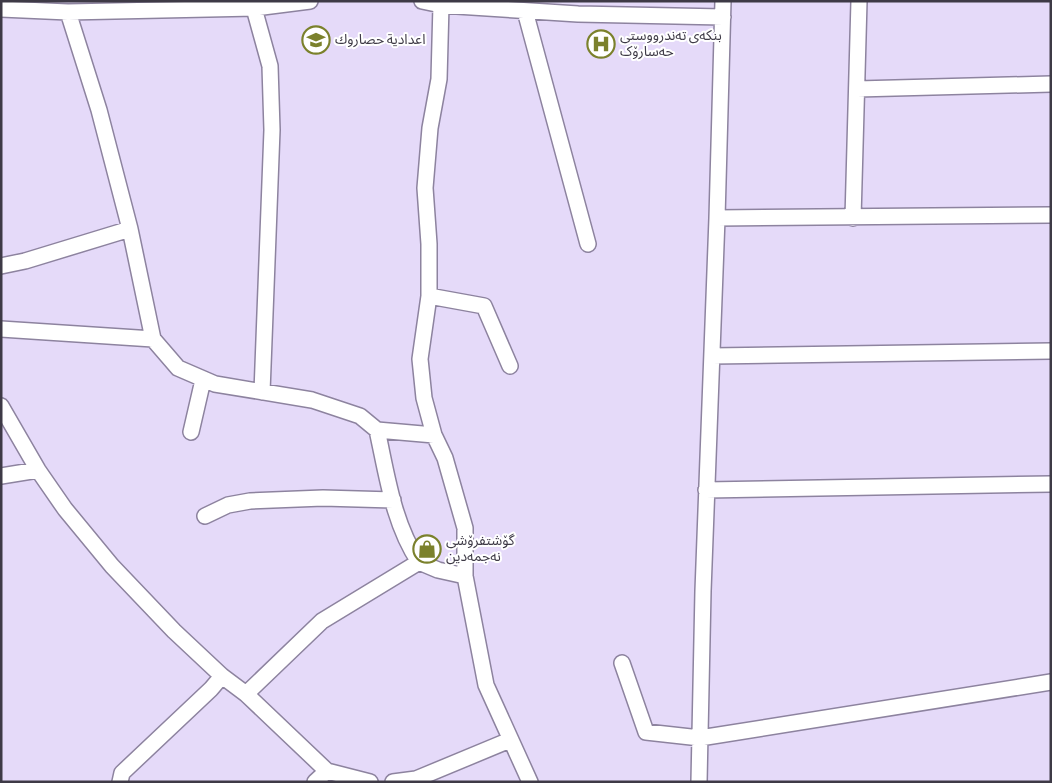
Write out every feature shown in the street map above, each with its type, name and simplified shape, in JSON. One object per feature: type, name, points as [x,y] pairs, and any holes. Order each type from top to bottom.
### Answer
[{"type":"street","points":[[5,7],[68,12],[310,1]]},
{"type":"street","points":[[422,1],[441,5],[525,11],[578,8],[723,17]]},
{"type":"street","points":[[699,782],[706,490],[718,218],[723,1]]},
{"type":"street","points":[[853,218],[859,1]]},
{"type":"street","points":[[253,5],[270,66],[272,130],[262,392]]},
{"type":"street","points":[[441,5],[439,80],[430,128],[425,188],[429,244],[429,296],[420,359],[424,398],[434,435],[445,458],[465,528],[465,576],[486,685],[530,782]]},
{"type":"street","points":[[525,11],[588,244]]},
{"type":"street","points":[[68,12],[99,110],[130,229],[153,339],[178,368],[203,380],[312,400],[360,416],[377,430],[434,435]]},
{"type":"street","points":[[857,89],[1051,84]]},
{"type":"street","points":[[718,218],[1051,215]]},
{"type":"street","points":[[1,266],[25,261],[130,229]]},
{"type":"street","points":[[429,296],[484,306],[510,366]]},
{"type":"street","points":[[1,329],[153,339]]},
{"type":"street","points":[[712,356],[1051,351]]},
{"type":"street","points":[[191,432],[203,380]]},
{"type":"street","points":[[1,406],[38,470],[65,509],[112,566],[222,676],[246,694],[327,771],[370,782]]},
{"type":"street","points":[[377,430],[392,500],[406,542],[420,562],[438,570],[465,576]]},
{"type":"street","points":[[1,476],[38,470]]},
{"type":"street","points":[[706,490],[1051,484]]},
{"type":"street","points":[[205,516],[228,505],[250,501],[322,498],[392,500]]},
{"type":"street","points":[[246,694],[322,621],[420,562]]},
{"type":"street","points":[[622,663],[646,732],[700,738],[1051,682]]},
{"type":"street","points":[[120,782],[122,773],[211,689],[222,676]]},
{"type":"street","points":[[393,782],[416,779],[510,740]]},
{"type":"street","points":[[316,782],[327,771]]},
{"type":"place","name":"اعدادية حصاروك","points":[[316,40]]},
{"type":"place","name":"بنکەی تەندرووستی حەسارۆک","points":[[601,44]]},
{"type":"place","name":"گۆشتفرۆشی نەجمەدین","points":[[427,549]]}]
